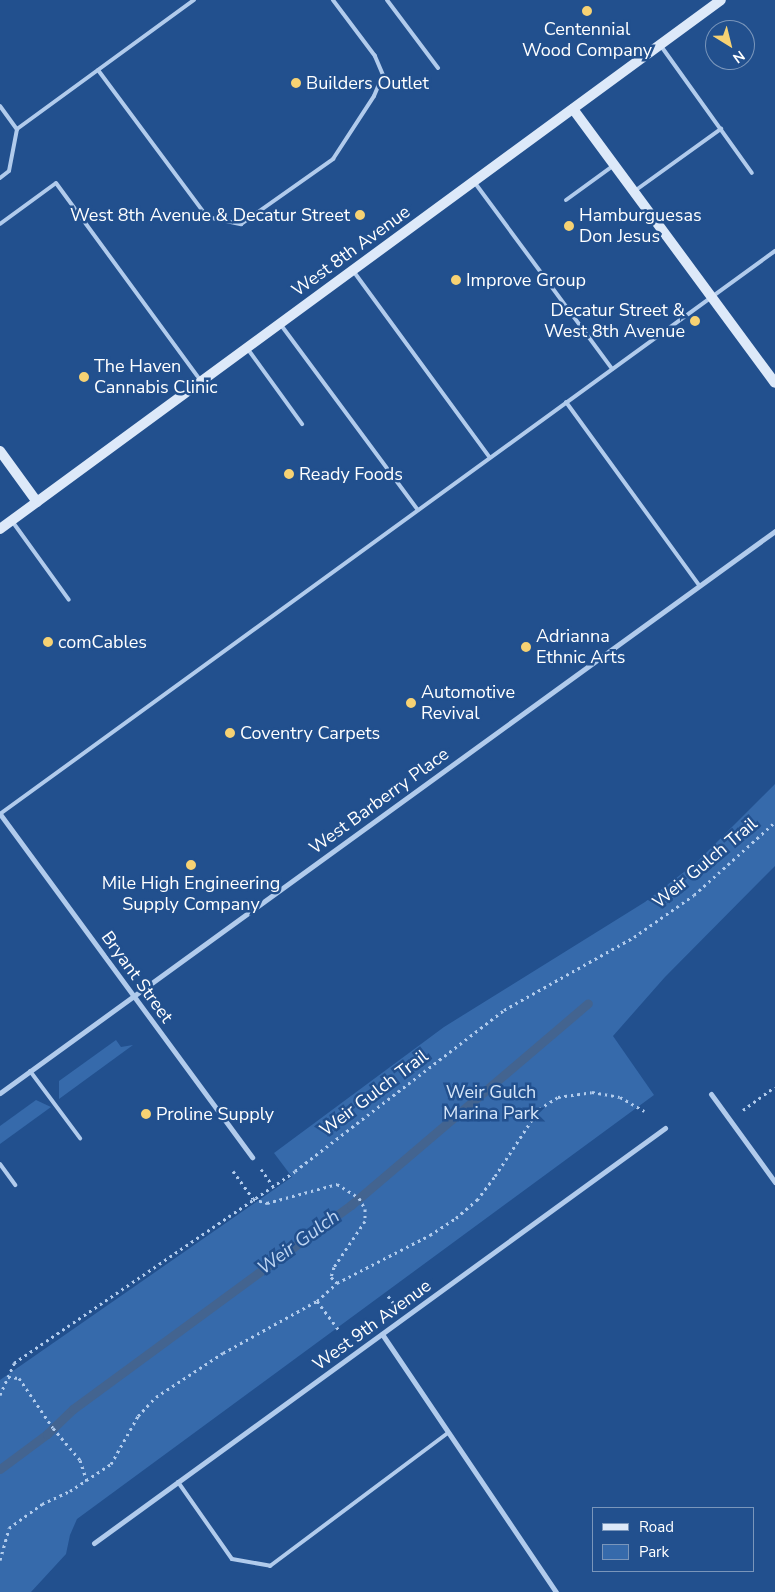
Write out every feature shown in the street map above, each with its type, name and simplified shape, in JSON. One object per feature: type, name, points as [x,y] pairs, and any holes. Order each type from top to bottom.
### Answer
[{"type":"main road","name":"West 8th Avenue","points":[[0,529],[721,0]]},
{"type":"main road","points":[[572,109],[711,297],[773,377]]},
{"type":"main road","points":[[0,451],[37,502]]},
{"type":"street","name":"West Barberry Place","points":[[0,1093],[775,531]]},
{"type":"street","name":"Bryant Street","points":[[0,814],[252,1157]]},
{"type":"street","points":[[711,1094],[775,1182]]},
{"type":"street","name":"West 9th Avenue","points":[[94,1542],[665,1128]]},
{"type":"street","points":[[382,1334],[556,1592]]},
{"type":"lane","points":[[0,178],[9,171],[17,129],[194,0]]},
{"type":"lane","points":[[98,70],[207,217],[241,224],[333,159],[374,96],[383,75],[374,56],[333,0]]},
{"type":"lane","points":[[387,0],[438,68]]},
{"type":"lane","points":[[660,45],[752,172]]},
{"type":"lane","points":[[0,106],[17,129]]},
{"type":"lane","points":[[634,192],[721,129]]},
{"type":"lane","points":[[566,200],[614,165]]},
{"type":"lane","points":[[474,181],[612,369]]},
{"type":"lane","points":[[0,224],[56,182],[202,382]]},
{"type":"lane","points":[[0,814],[775,250]]},
{"type":"lane","points":[[353,270],[490,458]]},
{"type":"lane","points":[[280,323],[418,510]]},
{"type":"lane","points":[[247,348],[302,424]]},
{"type":"lane","points":[[566,402],[699,585]]},
{"type":"lane","points":[[12,520],[69,600]]},
{"type":"lane","points":[[30,1070],[80,1138]]},
{"type":"lane","points":[[0,1164],[15,1185]]},
{"type":"lane","points":[[178,1482],[232,1560],[270,1566],[448,1434]]},
{"type":"path","name":"Weir Gulch Trail","points":[[0,1395],[14,1363],[253,1200],[504,1010],[634,937],[694,895],[775,822]]},
{"type":"path","points":[[730,1120],[775,1087]]},
{"type":"path","points":[[0,1560],[9,1528],[42,1504],[87,1480],[111,1464],[138,1416],[156,1397],[224,1353],[317,1301],[337,1283],[456,1218],[495,1176],[539,1109],[558,1097],[592,1092],[620,1097],[644,1111]]},
{"type":"path","points":[[233,1172],[253,1200],[277,1202],[337,1184],[348,1188],[359,1198],[366,1209],[364,1221],[334,1268],[331,1277],[337,1283]]},
{"type":"path","points":[[317,1301],[340,1331]]},
{"type":"path","points":[[8,1377],[19,1378],[53,1428],[80,1460],[87,1480]]},
{"type":"green space","name":"Weir Gulch Marina Park","points":[[775,784],[775,866],[665,977],[613,1036],[654,1095],[77,1519],[70,1535],[66,1554],[31,1592],[0,1592],[0,1380],[292,1177],[274,1153],[444,1027],[645,902],[697,862]]},
{"type":"green space","points":[[116,1040],[121,1047],[133,1045],[59,1099],[59,1081]]},
{"type":"green space","points":[[36,1100],[51,1107],[0,1144],[0,1126]]},
{"type":"waterway","name":"Weir Gulch","points":[[0,1469],[47,1434],[73,1409],[351,1205],[588,1003]]},
{"type":"place","name":"Centennial Wood Company","points":[[587,11]]},
{"type":"place","name":"Builders Outlet","points":[[296,83]]},
{"type":"place","name":"West 8th Avenue & Decatur Street","points":[[360,215]]},
{"type":"place","name":"Hamburguesas Don Jesus","points":[[569,226]]},
{"type":"place","name":"Improve Group","points":[[456,280]]},
{"type":"place","name":"Decatur Street & West 8th Avenue","points":[[695,321]]},
{"type":"place","name":"The Haven Cannabis Clinic","points":[[84,377]]},
{"type":"place","name":"Ready Foods","points":[[289,474]]},
{"type":"place","name":"comCables","points":[[48,642]]},
{"type":"place","name":"Adrianna Ethnic Arts","points":[[526,647]]},
{"type":"place","name":"Automotive Revival","points":[[411,703]]},
{"type":"place","name":"Coventry Carpets","points":[[230,733]]},
{"type":"place","name":"Mile High Engineering Supply Company","points":[[191,865]]},
{"type":"place","name":"Proline Supply","points":[[146,1114]]}]
